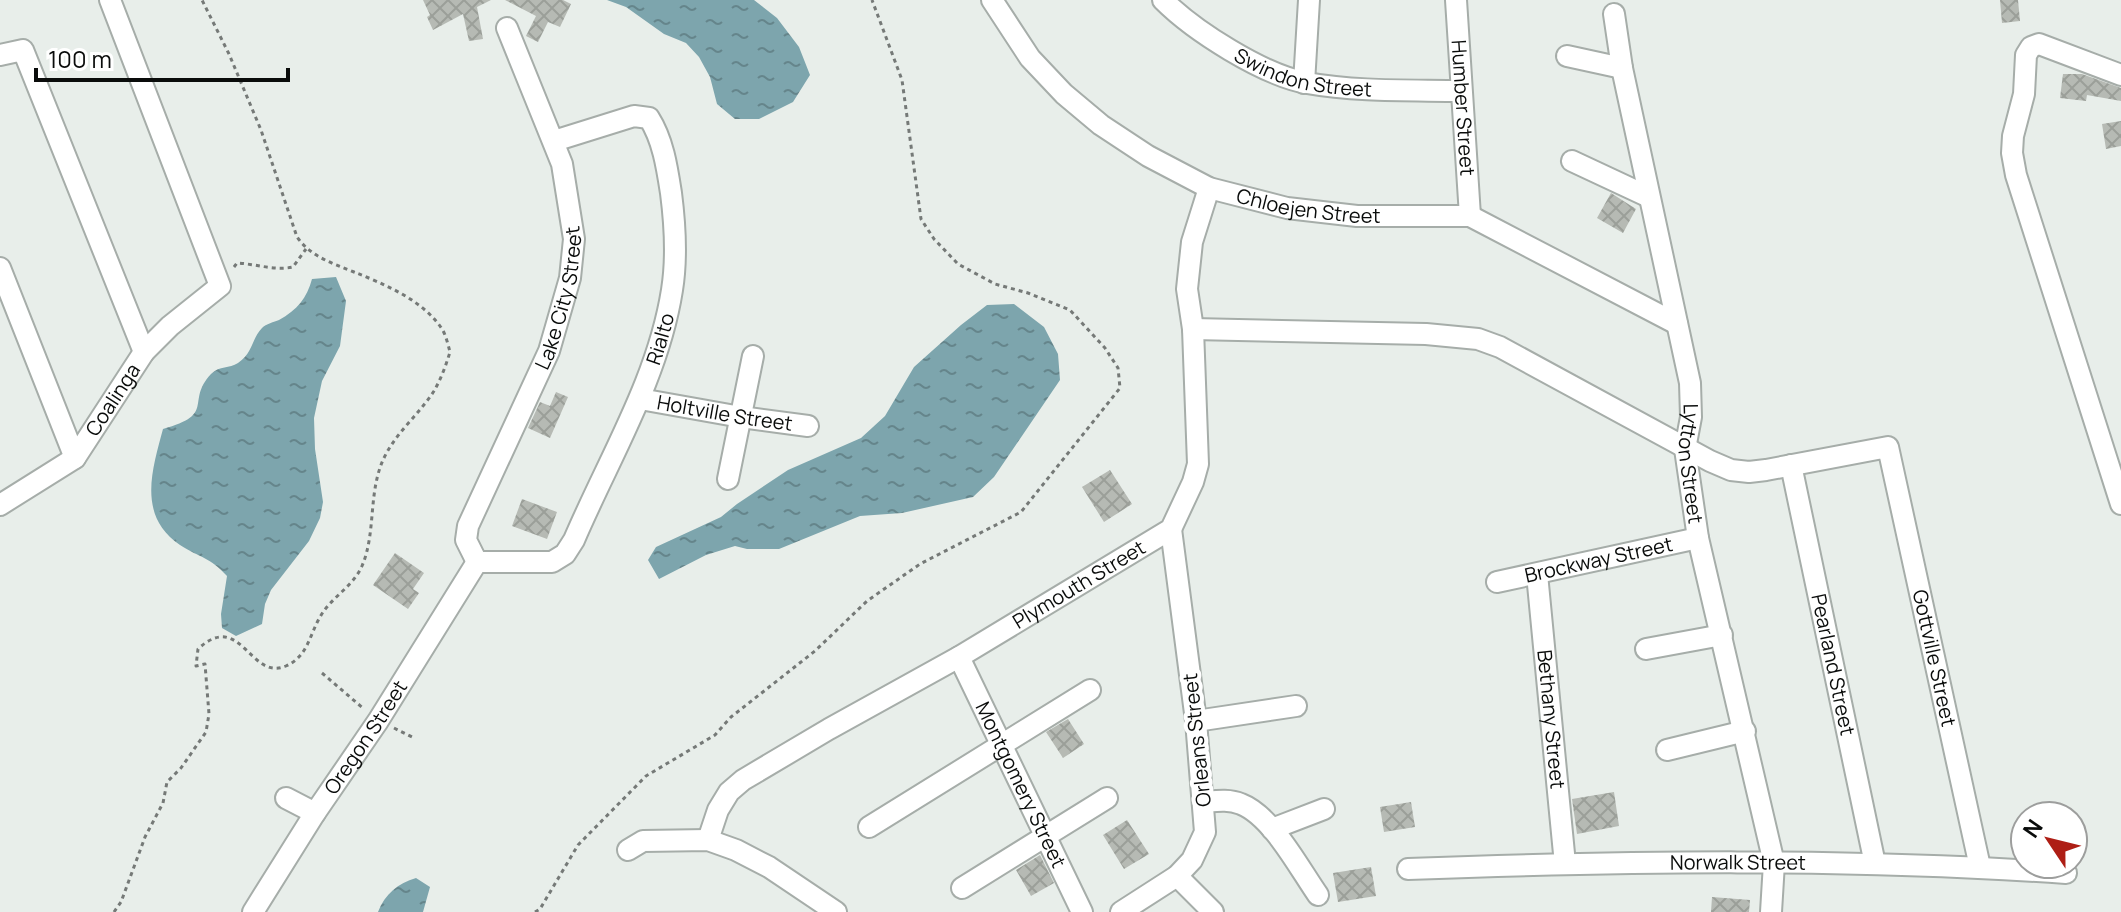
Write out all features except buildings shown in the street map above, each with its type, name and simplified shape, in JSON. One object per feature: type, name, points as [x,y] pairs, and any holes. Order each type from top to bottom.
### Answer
[{"type":"street","points":[[110,0],[220,286]]},
{"type":"street","name":"Chloejen Street","points":[[992,0],[1030,58],[1064,94],[1101,125],[1148,156],[1209,188],[1287,208],[1357,216],[1470,216],[1677,324]]},
{"type":"street","name":"Swindon Street","points":[[1163,0],[1210,38],[1255,63],[1304,83],[1367,89],[1461,91]]},
{"type":"street","points":[[1304,83],[1309,0]]},
{"type":"street","name":"Humber Street","points":[[1456,0],[1470,216]]},
{"type":"street","name":"Lytton Street","points":[[1614,14],[1622,68],[1692,400],[1685,449],[1698,538],[1774,863],[1771,912]]},
{"type":"street","name":"Lake City Street","points":[[477,562],[466,540],[468,526],[549,351],[570,278],[574,239],[562,164],[507,28]]},
{"type":"street","points":[[2121,75],[2039,44],[2031,47],[2026,55],[2024,94],[2013,136],[2012,153],[2016,175],[2121,504]]},
{"type":"street","points":[[0,55],[23,50],[144,352]]},
{"type":"street","points":[[1567,56],[1622,68]]},
{"type":"street","name":"Rialto","points":[[477,562],[552,562],[565,554],[640,399],[672,290],[674,216],[659,133],[649,118],[634,116],[554,141]]},
{"type":"street","points":[[1572,161],[1649,197]]},
{"type":"street","points":[[1171,529],[1198,464],[1193,329],[1187,289],[1192,242],[1209,188]]},
{"type":"street","points":[[0,268],[4,292],[75,458]]},
{"type":"street","name":"Coalinga","points":[[0,505],[75,458],[144,352],[170,326],[220,286]]},
{"type":"street","points":[[1193,329],[1426,334],[1478,339],[1500,347],[1685,449],[1731,470],[1749,472],[1791,465]]},
{"type":"street","points":[[728,479],[753,356]]},
{"type":"street","name":"Holtville Street","points":[[640,399],[808,426]]},
{"type":"street","name":"Gottville Street","points":[[1791,465],[1888,447],[1980,867]]},
{"type":"street","name":"Pearland Street","points":[[1791,465],[1875,864]]},
{"type":"street","name":"Plymouth Street","points":[[708,840],[718,810],[729,792],[743,780],[959,657],[1171,529]]},
{"type":"street","name":"Orleans Street","points":[[1121,912],[1177,876],[1192,860],[1205,832],[1196,721],[1171,529]]},
{"type":"street","name":"Brockway Street","points":[[1497,582],[1698,538]]},
{"type":"street","name":"Oregon Street","points":[[253,912],[477,562]]},
{"type":"street","name":"Bethany Street","points":[[1537,574],[1565,864]]},
{"type":"street","points":[[1646,649],[1722,635]]},
{"type":"street","name":"Montgomery Street","points":[[959,657],[1082,912]]},
{"type":"street","points":[[869,827],[1090,690]]},
{"type":"street","points":[[1196,721],[1296,706]]},
{"type":"street","points":[[1667,750],[1745,731]]},
{"type":"street","points":[[286,798],[315,813]]},
{"type":"street","points":[[962,888],[1107,798]]},
{"type":"street","points":[[1204,802],[1226,800],[1243,804],[1272,829],[1318,895]]},
{"type":"street","points":[[1272,829],[1324,809]]},
{"type":"street","points":[[628,850],[643,841],[708,840],[769,867],[836,912]]},
{"type":"street","name":"Norwalk Street","points":[[1408,869],[1565,864],[1774,863],[2009,869]]},
{"type":"street","points":[[1177,876],[1213,912]]},
{"type":"path","points":[[114,912],[121,902],[145,837],[163,803],[167,782],[181,768],[206,732],[209,714],[205,664],[196,666],[198,649],[213,637],[233,638],[264,665],[274,669],[286,666],[303,653],[320,616],[353,584],[363,564],[376,477],[387,452],[433,392],[450,352],[442,329],[419,304],[306,249],[293,226],[261,130],[202,0]]},
{"type":"path","points":[[535,912],[542,910],[578,845],[646,776],[715,735],[731,717],[815,651],[867,601],[920,564],[1021,512],[1120,388],[1118,368],[1105,348],[1070,310],[995,284],[958,264],[934,239],[921,219],[902,80],[872,0]]},
{"type":"path","points":[[220,286],[237,263],[264,265],[278,270],[293,267],[306,249]]},
{"type":"water","points":[[607,0],[754,0],[777,18],[799,47],[810,75],[793,102],[759,119],[735,119],[717,104],[710,77],[699,57],[686,43],[664,34],[626,7]]},
{"type":"water","points":[[336,277],[346,301],[340,346],[322,381],[314,418],[323,502],[320,518],[309,541],[271,590],[262,624],[236,636],[222,628],[227,576],[210,561],[180,545],[166,533],[153,506],[152,476],[163,429],[190,418],[211,374],[243,359],[262,328],[296,308],[312,279]]},
{"type":"water","points":[[1014,304],[1044,327],[1058,354],[1060,380],[994,477],[973,497],[902,513],[860,516],[779,549],[735,546],[706,555],[659,579],[648,560],[656,547],[721,517],[788,470],[861,438],[885,416],[914,367],[961,325],[987,305]]},
{"type":"water","points":[[416,878],[430,887],[423,912],[378,912],[393,890]]}]
